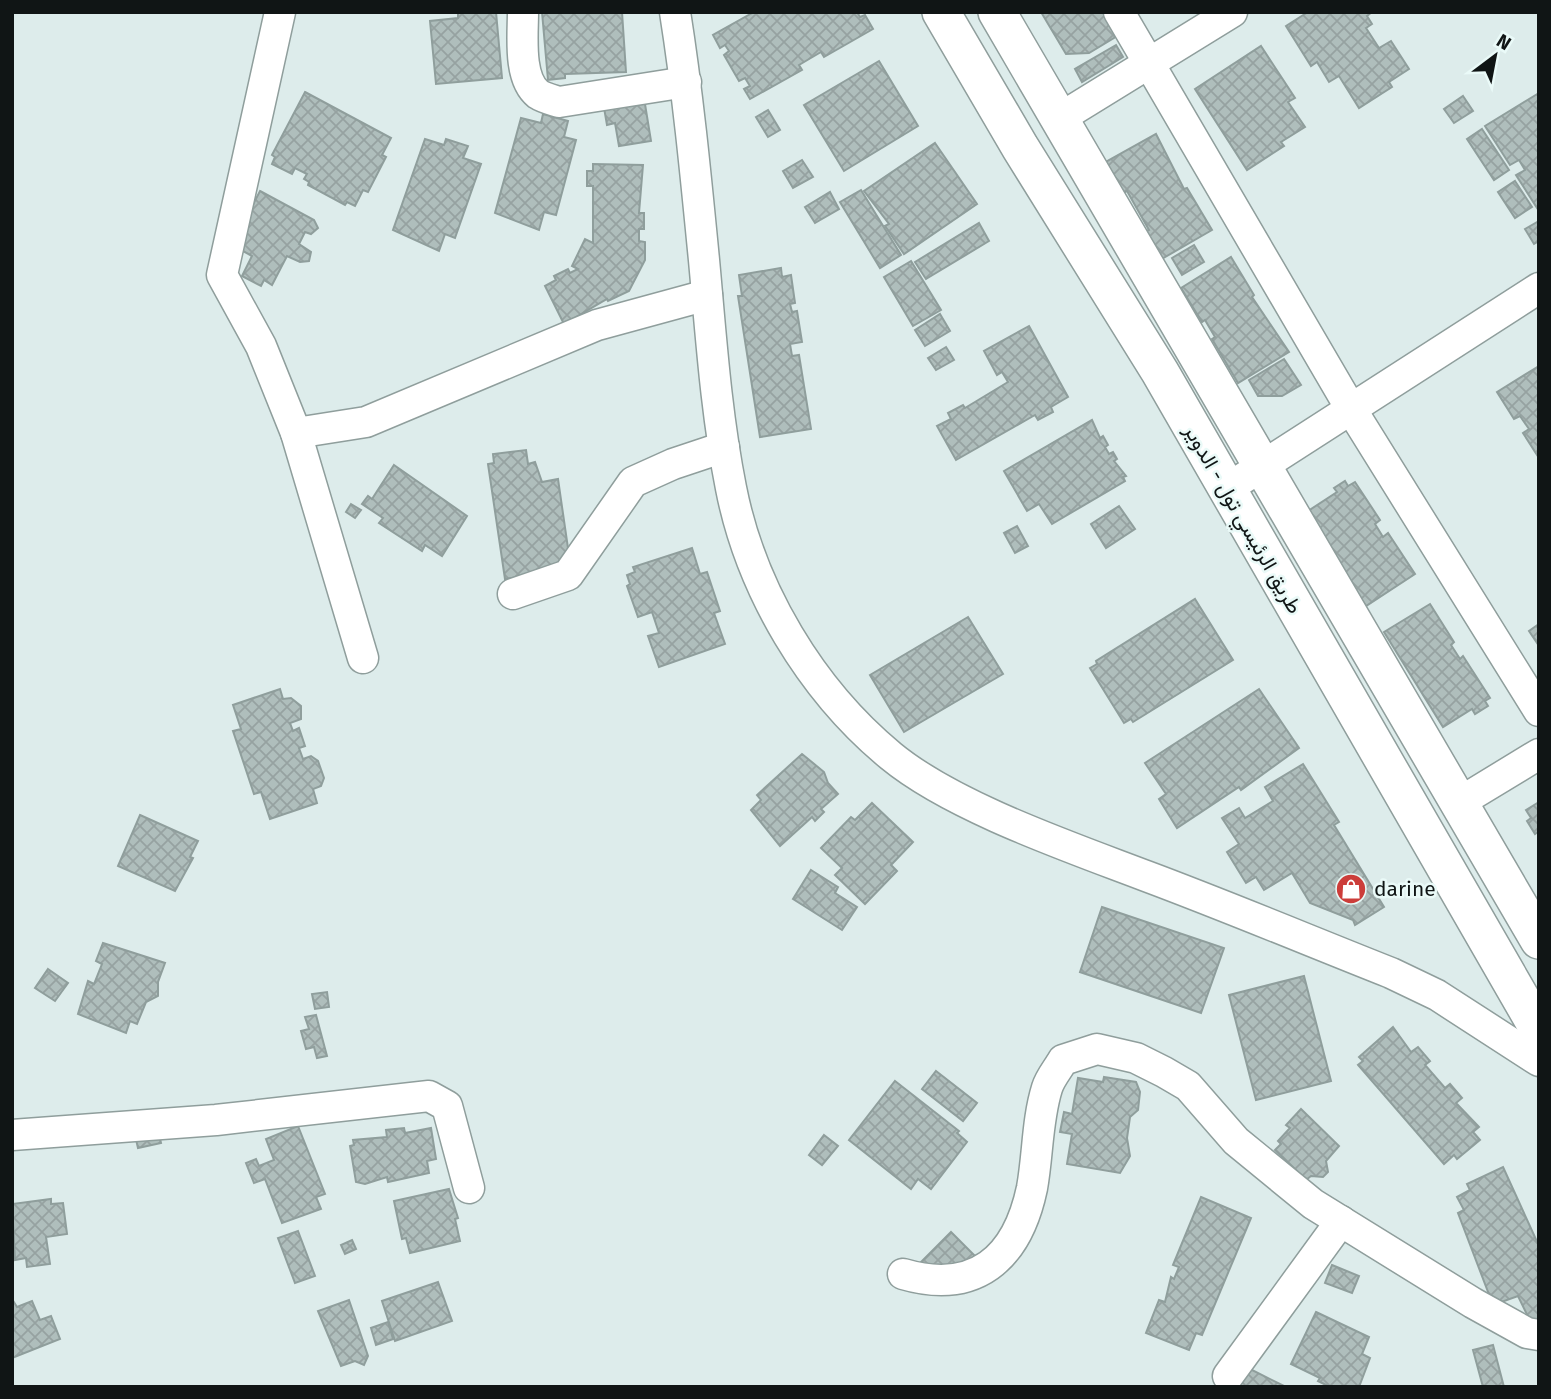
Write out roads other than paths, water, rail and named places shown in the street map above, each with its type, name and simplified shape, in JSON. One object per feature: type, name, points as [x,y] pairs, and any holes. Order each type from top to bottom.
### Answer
[{"type":"main road","name":"طريق الرئيسي تول - الدوير","points":[[942,12],[1020,146],[1160,372],[1539,1030]]},
{"type":"main road","name":"طريق الرئيسي تول - الدوير","points":[[997,12],[1539,940]]},
{"type":"street","points":[[280,12],[222,275],[261,346],[296,433],[363,658]]},
{"type":"street","points":[[523,12],[527,73],[531,86],[539,95],[559,102],[686,82]]},
{"type":"street","points":[[675,12],[686,82],[707,295],[731,491],[745,539],[779,619],[844,713],[893,758],[943,789],[1010,821],[1391,973],[1437,995],[1539,1061]]},
{"type":"street","points":[[1119,12],[1350,409],[1539,711]]},
{"type":"street","points":[[1060,118],[1232,12]]},
{"type":"street","points":[[1225,489],[1539,288]]},
{"type":"street","points":[[296,433],[366,422],[597,326],[707,295]]},
{"type":"street","points":[[513,594],[568,575],[633,482],[724,447]]},
{"type":"street","points":[[1460,802],[1539,754]]},
{"type":"street","points":[[903,1274],[927,1281],[949,1281],[975,1276],[1002,1254],[1028,1204],[1048,1084],[1063,1060],[1097,1049],[1136,1058],[1188,1086],[1257,1159],[1313,1204],[1473,1303],[1527,1334],[1539,1335]]},
{"type":"street","points":[[12,1135],[216,1121],[429,1096],[447,1106],[469,1188]]},
{"type":"street","points":[[1228,1376],[1341,1221]]},
{"type":"place","name":"darine","points":[[1351,889]]}]
